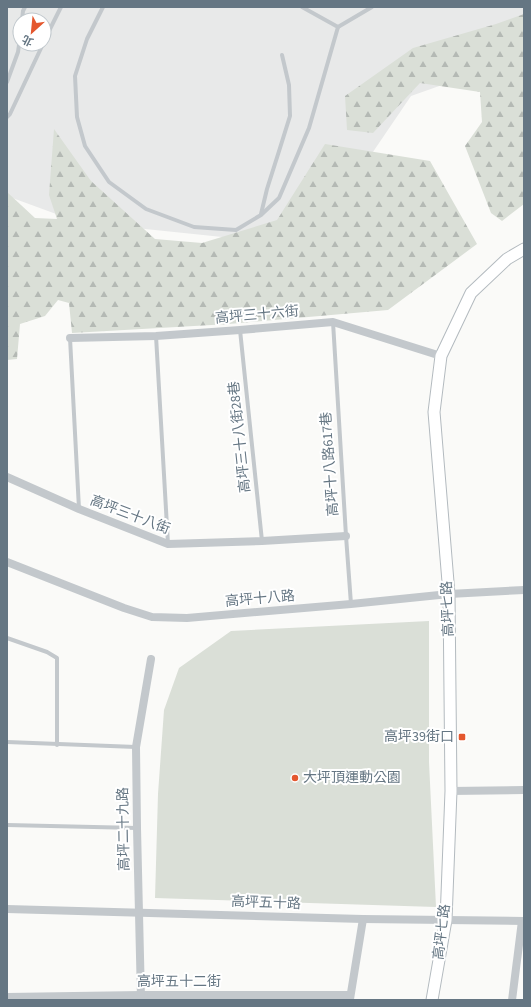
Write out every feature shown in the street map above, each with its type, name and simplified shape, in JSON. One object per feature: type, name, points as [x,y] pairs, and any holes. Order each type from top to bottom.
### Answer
[{"type":"street","name":"高坪七路","points":[[432,1000],[446,920],[451,791],[449,594],[434,412],[441,356],[471,293],[507,259],[524,249]]},
{"type":"street","name":"高坪三十六街","points":[[70,338],[156,336],[333,322],[441,356]]},
{"type":"street","name":"高坪三十八街","points":[[7,477],[78,509],[168,544],[262,541],[346,536]]},
{"type":"street","name":"高坪十八路","points":[[7,562],[124,608],[152,617],[186,618],[449,594],[524,590]]},
{"type":"street","name":"高坪二十九路","points":[[141,998],[136,747],[151,659]]},
{"type":"street","points":[[451,791],[524,790]]},
{"type":"street","name":"高坪五十路","points":[[7,908],[363,919],[523,921]]},
{"type":"street","points":[[350,998],[363,919]]},
{"type":"street","points":[[512,1000],[523,921]]},
{"type":"street","name":"高坪五十二街","points":[[7,997],[350,998]]},
{"type":"lane","points":[[52,25],[61,7]]},
{"type":"lane","points":[[103,7],[87,38],[75,76],[77,117],[85,146],[109,182],[146,209],[194,227],[236,230],[261,215],[279,198],[309,128],[338,27],[372,7]]},
{"type":"lane","points":[[302,7],[338,27]]},
{"type":"lane","points":[[7,82],[18,52]]},
{"type":"lane","points":[[7,117],[10,114],[38,52]]},
{"type":"lane","points":[[261,215],[267,189],[290,116],[288,85],[282,55]]},
{"type":"lane","name":"高坪十八路617巷","points":[[333,322],[346,536],[352,604]]},
{"type":"lane","name":"高坪三十八街28巷","points":[[240,330],[262,541]]},
{"type":"lane","points":[[156,336],[168,544]]},
{"type":"lane","points":[[70,338],[78,509]]},
{"type":"lane","points":[[7,638],[47,652],[56,658],[57,744]]},
{"type":"lane","points":[[7,742],[136,747]]},
{"type":"lane","points":[[7,825],[137,828]]},
{"type":"shaded area","points":[[7,7],[524,7],[524,56],[411,96],[309,246],[78,222],[7,196]]},
{"type":"green space","points":[[524,14],[524,204],[502,221],[491,213],[465,146],[482,122],[480,92],[420,83],[373,133],[347,130],[345,96],[413,48],[496,24]]},
{"type":"green space","points":[[54,129],[91,181],[155,239],[202,243],[277,220],[325,144],[430,161],[477,244],[388,310],[229,324],[72,333],[69,303],[58,300],[45,316],[20,324],[17,359],[7,360],[7,192],[35,218],[57,219],[49,195]]},
{"type":"green space","name":"大坪頂運動公園","points":[[429,621],[429,762],[436,907],[155,898],[158,794],[164,710],[179,668],[231,631]]},
{"type":"place","name":"高坪39街口","points":[[462,737]]},
{"type":"place","name":"大坪頂運動公園","points":[[295,778]]}]
